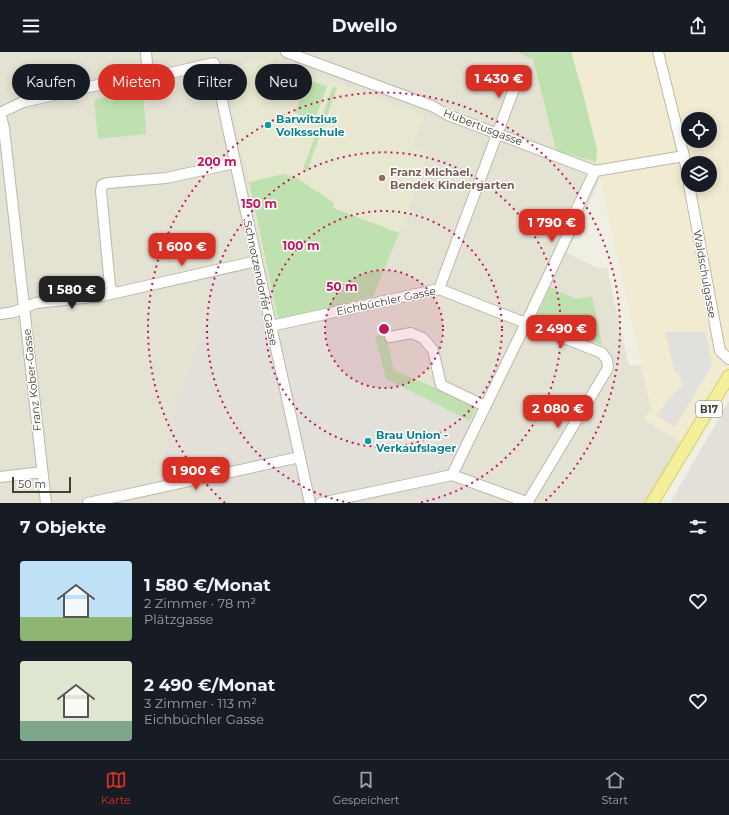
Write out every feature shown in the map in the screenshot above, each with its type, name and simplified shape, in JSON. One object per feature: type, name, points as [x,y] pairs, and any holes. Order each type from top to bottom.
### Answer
[{"type":"main road","name":"B17","points":[[652,503],[729,376]]},
{"type":"street","points":[[146,52],[147,64]]},
{"type":"street","name":"Hubertusgasse","points":[[286,52],[432,106],[448,115],[595,171]]},
{"type":"street","points":[[658,52],[684,156]]},
{"type":"street","name":"Schnotzendorfer Gasse","points":[[175,72],[214,63],[310,503]]},
{"type":"street","points":[[439,289],[520,73]]},
{"type":"street","points":[[0,113],[23,102],[98,85]]},
{"type":"street","name":"Franz Kober-Gasse","points":[[0,113],[4,128],[46,503]]},
{"type":"street","points":[[452,475],[571,228],[574,216],[595,171],[681,157]]},
{"type":"street","points":[[113,293],[110,286],[101,192],[102,185],[108,183],[166,178],[235,163]]},
{"type":"street","name":"Waldschulgasse","points":[[690,192],[720,351],[729,359]]},
{"type":"street","points":[[0,314],[14,312],[36,303],[102,296],[257,261]]},
{"type":"street","name":"Eichbüchler Gasse","points":[[271,326],[439,289],[602,353],[607,360],[608,368],[528,503]]},
{"type":"street","points":[[390,337],[411,333],[423,338],[434,350],[441,385],[485,406]]},
{"type":"street","points":[[88,503],[300,457]]},
{"type":"street","points":[[0,477],[42,472]]},
{"type":"street","points":[[321,503],[452,475],[528,503]]},
{"type":"shaded area","points":[[0,52],[516,52],[533,59],[556,151],[596,162],[600,178],[567,253],[600,269],[607,268],[629,366],[641,365],[651,408],[683,443],[647,503],[505,503],[448,484],[448,466],[450,463],[441,389],[394,370],[386,334],[375,336],[366,299],[373,297],[249,183],[266,264],[207,278],[210,307],[185,380],[217,503],[0,503]]},
{"type":"shaded area","points":[[571,52],[729,52],[729,374],[683,443],[644,420],[651,407],[596,162],[597,149]]},
{"type":"shaded area","points":[[259,60],[273,60],[273,64],[255,64],[255,100],[312,100],[312,74],[425,115],[413,146],[429,153],[399,233],[332,208],[334,203],[298,179],[284,174],[249,182],[230,100],[247,100],[247,64],[244,64]]},
{"type":"shaded area","points":[[266,264],[278,318],[366,299],[386,379],[470,421],[448,466],[448,484],[505,503],[217,503],[209,469],[169,478],[165,450],[185,380],[210,307],[207,278]]},
{"type":"shaded area","points":[[705,331],[712,365],[675,427],[656,416],[670,397],[682,386],[679,372],[675,373],[665,332]]},
{"type":"shaded area","points":[[313,401],[318,426],[303,430],[297,404]]},
{"type":"shaded area","points":[[729,401],[729,503],[670,503],[693,463]]},
{"type":"green space","points":[[516,52],[571,52],[597,149],[596,162],[556,151],[533,59]]},
{"type":"green space","points":[[312,82],[327,86],[315,120],[295,113],[300,100],[312,100]]},
{"type":"green space","points":[[333,86],[337,88],[307,171],[303,169]]},
{"type":"green space","points":[[94,100],[144,100],[146,134],[98,139]]},
{"type":"green space","points":[[284,174],[298,179],[334,203],[333,208],[399,233],[373,297],[278,319],[249,182]]},
{"type":"green space","points":[[550,287],[576,299],[592,296],[602,345],[541,322],[537,315]]},
{"type":"green space","points":[[386,334],[394,370],[475,404],[476,407],[470,421],[386,379],[375,336]]},
{"type":"place","name":"Barwitzius Volksschule","points":[[268,125]]},
{"type":"place","name":"Franz Michael Bendek Kindergarten","points":[[382,178]]},
{"type":"place","name":"Brau Union - Verkaufslager","points":[[368,441]]}]
